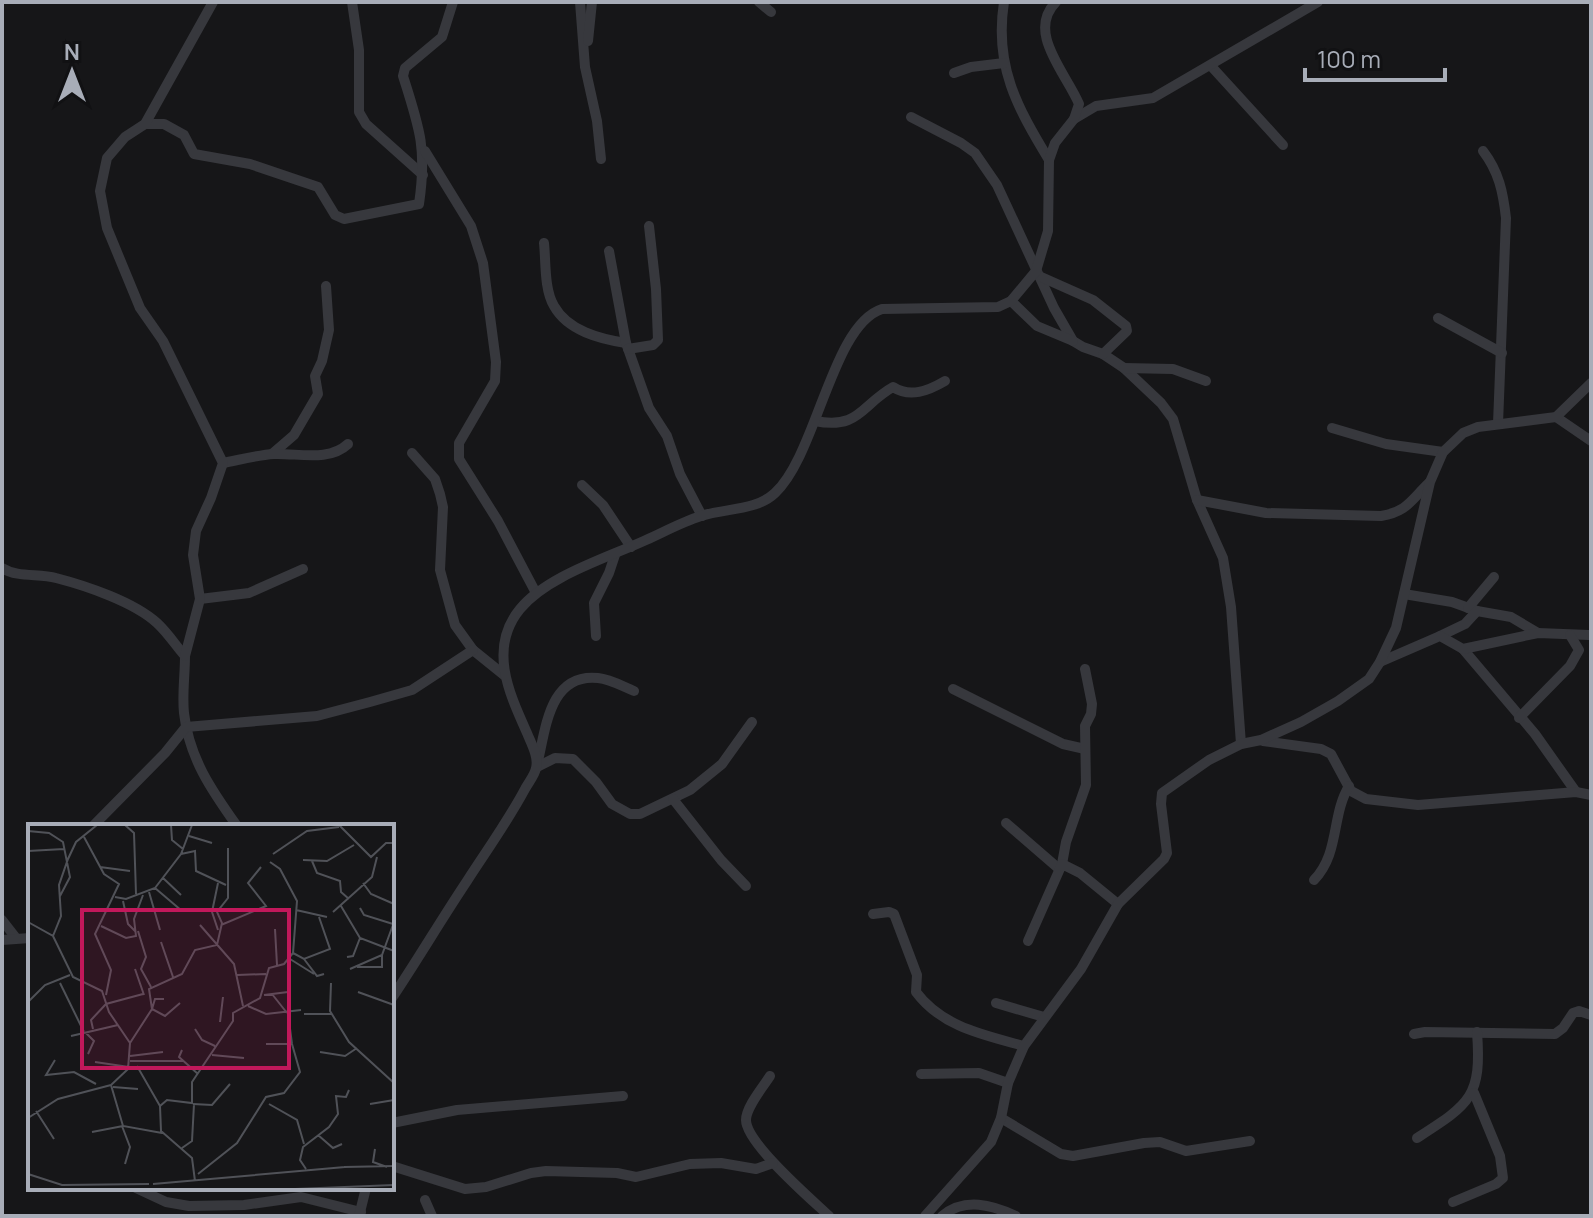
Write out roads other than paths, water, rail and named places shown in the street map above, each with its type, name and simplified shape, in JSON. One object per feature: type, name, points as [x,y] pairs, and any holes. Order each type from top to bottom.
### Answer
[{"type":"street","points":[[213,2],[145,124],[125,137],[107,158],[100,191],[107,228],[140,308],[163,341],[223,463],[196,531],[193,555],[200,599],[185,656],[183,711],[193,755],[208,786],[236,824]]},
{"type":"street","points":[[352,2],[359,50],[359,112],[366,124],[423,175]]},
{"type":"street","points":[[145,124],[164,124],[184,135],[194,154],[250,164],[318,187],[335,215],[344,219],[419,204],[424,150],[403,76],[405,68],[442,37],[453,2]]},
{"type":"street","points":[[580,2],[585,67],[597,121],[601,159]]},
{"type":"street","points":[[585,67],[592,2]]},
{"type":"street","points":[[759,2],[771,12]]},
{"type":"street","points":[[1004,2],[1001,22],[1007,80],[1020,111],[1049,160]]},
{"type":"street","points":[[537,767],[534,750],[504,675],[502,652],[505,632],[519,610],[536,593],[702,516],[741,509],[774,494],[793,469],[842,354],[863,319],[872,312],[882,309],[998,307],[1011,301],[1037,273],[1048,231],[1049,160],[1055,143],[1074,119],[1079,104],[1046,41],[1043,20],[1056,2]]},
{"type":"street","points":[[1074,119],[1096,106],[1153,98],[1318,2]]},
{"type":"street","points":[[954,73],[971,67],[1004,63]]},
{"type":"street","points":[[1211,66],[1283,145]]},
{"type":"street","points":[[911,117],[975,153],[997,185],[1037,273],[1073,341]]},
{"type":"street","points":[[424,150],[471,226],[483,263],[496,362],[495,381],[459,443],[459,459],[498,521],[536,593]]},
{"type":"street","points":[[1483,151],[1494,164],[1503,189],[1506,218],[1498,424]]},
{"type":"street","points":[[544,243],[554,307],[567,320],[595,339],[627,346],[653,345],[658,340],[649,226]]},
{"type":"street","points":[[609,251],[627,346],[649,408],[667,436],[680,474],[702,516]]},
{"type":"street","points":[[1037,273],[1093,300],[1126,326],[1127,331],[1103,354]]},
{"type":"street","points":[[272,454],[294,435],[318,394],[315,376],[329,330],[326,286]]},
{"type":"street","points":[[1011,301],[1037,326],[1103,354],[1124,368],[1161,403],[1173,419],[1197,500],[1223,558],[1231,607],[1241,744]]},
{"type":"street","points":[[1438,318],[1502,353]]},
{"type":"street","points":[[1124,368],[1173,369],[1206,381]]},
{"type":"street","points":[[815,421],[833,425],[850,420],[893,387],[904,393],[918,392],[945,381]]},
{"type":"street","points":[[933,1214],[991,1142],[1001,1118],[1008,1083],[1024,1046],[1065,994],[1118,904],[1167,853],[1162,793],[1209,760],[1241,744],[1261,740],[1338,701],[1369,679],[1396,628],[1430,482],[1443,452],[1463,433],[1478,427],[1556,417],[1591,383]]},
{"type":"street","points":[[1556,417],[1591,441]]},
{"type":"street","points":[[1332,428],[1386,444],[1443,452]]},
{"type":"street","points":[[223,463],[272,454],[325,455],[340,451],[348,444]]},
{"type":"street","points":[[412,453],[435,479],[440,494],[443,507],[440,570],[455,625],[473,650],[504,675]]},
{"type":"street","points":[[1197,500],[1266,513],[1381,516],[1406,508],[1430,482]]},
{"type":"street","points":[[582,485],[603,505],[631,547]]},
{"type":"street","points":[[596,636],[594,603],[615,555]]},
{"type":"street","points":[[2,568],[24,575],[53,577],[93,589],[145,614],[159,624],[185,656]]},
{"type":"street","points":[[200,599],[249,593],[303,569]]},
{"type":"street","points":[[1380,662],[1465,624],[1494,577]]},
{"type":"street","points":[[1404,594],[1511,617],[1538,633]]},
{"type":"street","points":[[1463,649],[1538,633],[1589,635]]},
{"type":"street","points":[[1519,718],[1570,666],[1579,650],[1570,635]]},
{"type":"street","points":[[1440,636],[1463,649],[1495,684],[1519,718],[1586,797]]},
{"type":"street","points":[[95,824],[165,753],[186,727],[317,716],[357,706],[412,690],[473,650]]},
{"type":"street","points":[[1028,941],[1060,866],[1086,785],[1085,726],[1092,704],[1085,669]]},
{"type":"street","points":[[394,995],[508,820],[537,767],[556,695],[577,681],[600,678],[634,691]]},
{"type":"street","points":[[953,689],[1063,744],[1085,749]]},
{"type":"street","points":[[537,767],[555,758],[573,759],[612,804],[630,814],[650,812],[690,790],[722,764],[752,722]]},
{"type":"street","points":[[1261,740],[1321,749],[1331,754],[1351,791],[1366,799],[1418,805],[1586,797]]},
{"type":"street","points":[[1314,880],[1324,870],[1331,855],[1343,797],[1349,786]]},
{"type":"street","points":[[673,799],[721,860],[746,886]]},
{"type":"street","points":[[1006,823],[1060,866],[1080,873],[1118,904]]},
{"type":"street","points":[[873,914],[894,914],[917,975],[916,992],[924,1003],[958,1027],[1024,1046]]},
{"type":"street","points":[[2,920],[16,938]]},
{"type":"street","points":[[2,940],[16,938],[28,942]]},
{"type":"street","points":[[996,1003],[1044,1017]]},
{"type":"street","points":[[1414,1034],[1555,1034],[1573,1013],[1579,1011],[1591,1015]]},
{"type":"street","points":[[1417,1138],[1440,1123],[1474,1093],[1478,1078],[1477,1032]]},
{"type":"street","points":[[921,1074],[979,1073],[1008,1083]]},
{"type":"street","points":[[770,1076],[746,1116],[748,1131],[773,1163],[829,1216]]},
{"type":"street","points":[[1453,1202],[1503,1178],[1500,1156],[1474,1093]]},
{"type":"street","points":[[394,1123],[457,1110],[623,1096]]},
{"type":"street","points":[[1001,1118],[1061,1154],[1073,1156],[1144,1143],[1160,1142],[1186,1151],[1250,1141]]},
{"type":"street","points":[[394,1167],[465,1189],[486,1187],[546,1171],[617,1173],[636,1177],[690,1164],[721,1163],[756,1169],[773,1163]]},
{"type":"street","points":[[140,1190],[166,1202],[189,1206],[244,1205],[301,1197],[360,1214],[366,1190]]},
{"type":"street","points":[[425,1200],[432,1216]]},
{"type":"street","points":[[933,1214],[962,1205],[978,1204],[997,1207],[1016,1216]]}]
